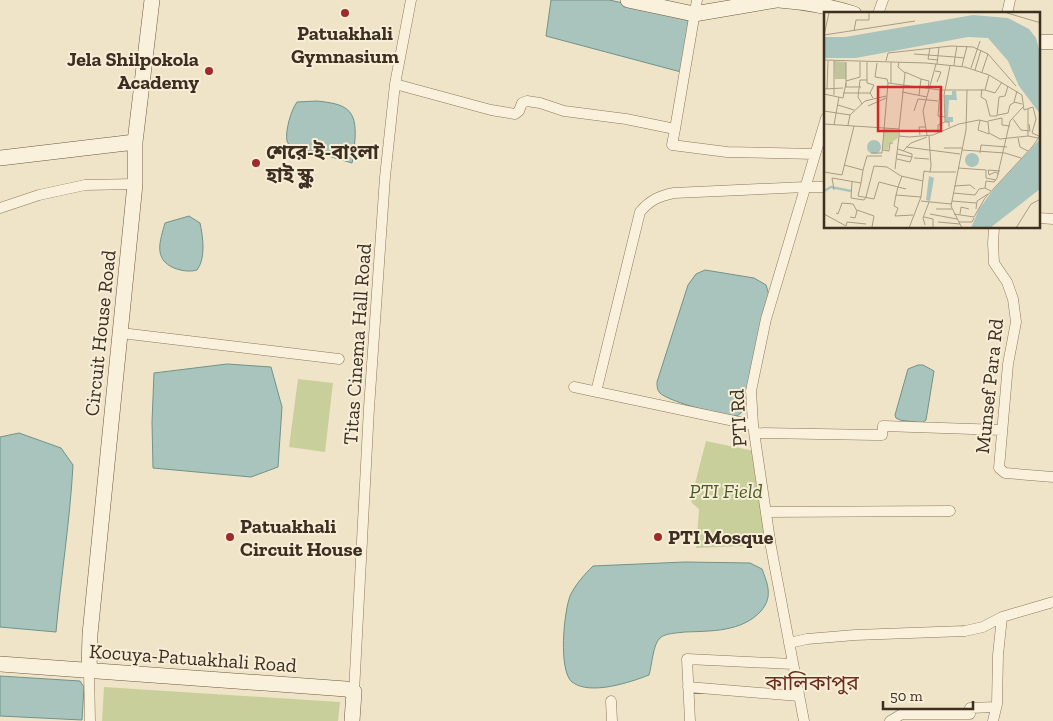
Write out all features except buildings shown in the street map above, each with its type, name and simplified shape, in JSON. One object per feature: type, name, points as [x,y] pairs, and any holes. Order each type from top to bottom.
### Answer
[{"type":"street","name":"Circuit House Road","points":[[89,671],[92,615],[135,184],[135,142],[152,0]]},
{"type":"street","name":"Titas Cinema Hall Road","points":[[354,692],[373,350],[385,177],[395,84],[410,0]]},
{"type":"street","points":[[628,0],[695,7],[777,0],[830,3],[850,12]]},
{"type":"street","points":[[879,12],[883,0]]},
{"type":"street","points":[[695,7],[672,145],[727,152],[815,154]]},
{"type":"street","points":[[1040,42],[1053,42]]},
{"type":"street","points":[[395,84],[491,110],[515,114],[522,103],[527,101],[564,111],[626,119],[675,129]]},
{"type":"street","name":"PTI Rd","points":[[804,721],[775,573],[754,429],[751,391],[766,319],[824,125]]},
{"type":"street","points":[[0,158],[135,142]]},
{"type":"street","points":[[0,208],[39,195],[85,185],[135,184]]},
{"type":"street","points":[[596,392],[640,212],[649,202],[660,196],[674,193],[805,187],[824,188]]},
{"type":"street","points":[[1040,218],[1053,219]]},
{"type":"street","name":"Munsef Para Rd","points":[[994,229],[994,263],[1007,282],[1013,299],[1016,322],[1008,364],[999,468],[1005,473],[1053,477]]},
{"type":"street","points":[[121,333],[339,359]]},
{"type":"street","points":[[574,387],[754,429],[882,435],[883,426],[1002,430]]},
{"type":"street","points":[[766,512],[950,511]]},
{"type":"street","points":[[789,643],[855,636],[964,631],[983,627],[1002,617],[1053,602]]},
{"type":"street","points":[[993,721],[996,706],[1002,617]]},
{"type":"street","points":[[690,721],[687,659],[793,664]]},
{"type":"street","name":"Kocuya-Patuakhali Road","points":[[0,664],[335,688],[354,692]]},
{"type":"street","points":[[89,671],[90,721]]},
{"type":"street","points":[[688,687],[799,696]]},
{"type":"street","points":[[352,721],[354,692]]},
{"type":"street","points":[[611,701],[612,721]]},
{"type":"street","points":[[890,721],[902,714],[970,714],[970,708],[996,706]]},
{"type":"green space","points":[[298,379],[333,383],[325,452],[289,447]]},
{"type":"green space","name":"PTI Field","points":[[706,441],[754,451],[767,545],[696,548],[699,509],[692,503],[691,499]]},
{"type":"green space","points":[[104,687],[340,702],[338,721],[102,721]]},
{"type":"water","points":[[551,0],[609,0],[689,17],[681,72],[546,36]]},
{"type":"water","points":[[317,101],[342,106],[351,114],[355,129],[352,163],[315,152],[291,149],[287,141],[287,132],[289,121],[297,102]]},
{"type":"water","points":[[189,216],[200,223],[203,247],[200,265],[197,270],[189,271],[177,269],[167,264],[161,255],[160,243],[165,223]]},
{"type":"water","points":[[705,270],[754,278],[766,285],[769,295],[747,389],[745,406],[737,416],[709,411],[665,397],[657,388],[657,382],[688,285],[696,274]]},
{"type":"water","points":[[227,364],[271,367],[282,407],[278,467],[251,477],[153,468],[154,373]]},
{"type":"water","points":[[923,365],[934,371],[926,420],[922,423],[900,420],[895,415],[908,369]]},
{"type":"water","points":[[19,433],[61,448],[73,465],[56,632],[0,627],[0,437]]},
{"type":"water","points":[[685,562],[750,563],[762,569],[768,591],[765,606],[753,618],[735,627],[662,636],[656,645],[649,675],[621,684],[600,688],[589,688],[572,682],[565,666],[564,627],[570,596],[586,573],[593,566]]},
{"type":"water","points":[[0,676],[80,681],[84,687],[82,720],[0,716]]},
{"type":"place","name":"Patuakhali Gymnasium","points":[[345,13]]},
{"type":"place","name":"Jela Shilpokola Academy","points":[[209,71]]},
{"type":"place","name":"শেরে-ই-বাংলা হাই স্কুল","points":[[256,163]]},
{"type":"place","name":"Patuakhali Circuit House","points":[[230,537]]},
{"type":"place","name":"PTI Mosque","points":[[658,537]]},
{"type":"district","name":"কালিকাপুর","points":[[812,683]]}]
